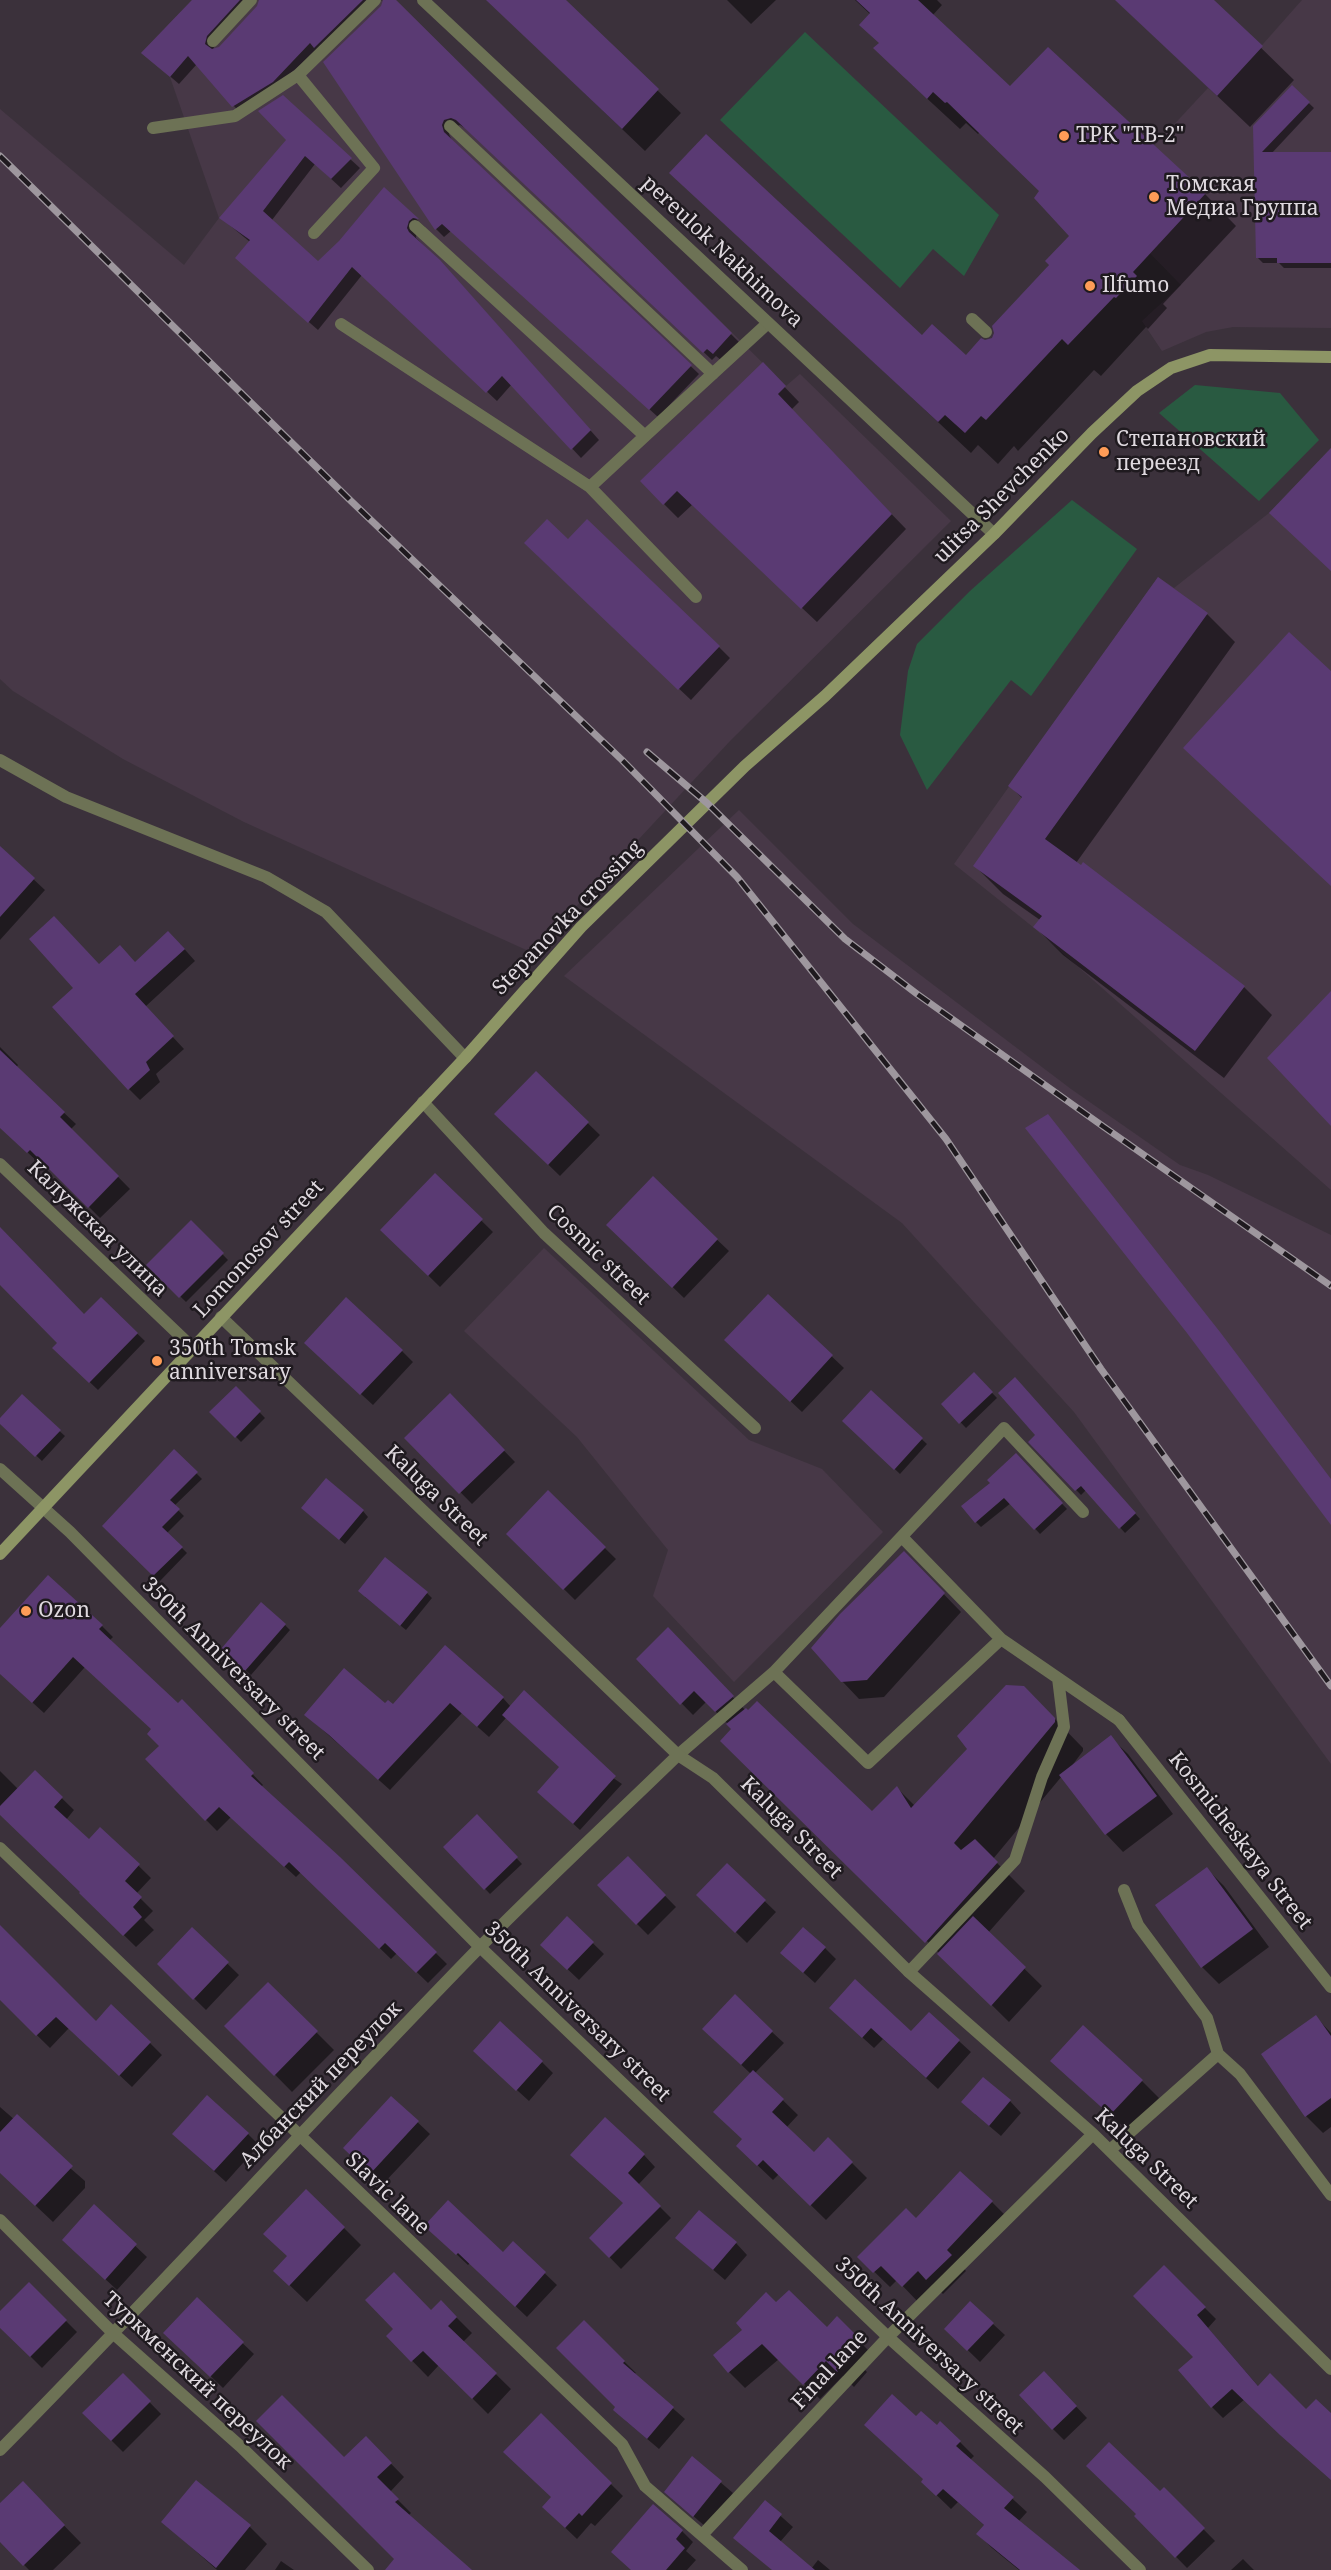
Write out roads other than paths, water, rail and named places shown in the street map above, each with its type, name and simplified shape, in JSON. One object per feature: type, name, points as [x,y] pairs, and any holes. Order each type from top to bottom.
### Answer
[{"type":"street","points":[[213,41],[251,0]]},
{"type":"street","points":[[153,128],[235,116],[298,75],[375,0]]},
{"type":"street","name":"pereulok Nakhimova","points":[[423,0],[994,534]]},
{"type":"street","points":[[298,75],[374,168],[314,233]]},
{"type":"street","points":[[450,126],[712,374]]},
{"type":"street","points":[[415,226],[645,436]]},
{"type":"street","points":[[972,319],[986,332]]},
{"type":"street","points":[[590,487],[768,323]]},
{"type":"street","points":[[341,324],[590,487],[696,597]]},
{"type":"street","name":"ulitsa Shevchenko","points":[[745,766],[825,696],[994,534],[1101,424],[1137,391],[1171,368],[1210,355],[1331,357]]},
{"type":"street","points":[[0,760],[66,796],[266,877],[326,912],[465,1058]]},
{"type":"street","name":"Stepanovka crossing","points":[[423,1102],[581,927],[745,766]]},
{"type":"street","name":"Lomonosov street","points":[[0,1554],[423,1102]]},
{"type":"street","name":"Cosmic street","points":[[423,1102],[544,1233],[755,1428]]},
{"type":"street","name":"Калужская улица","points":[[0,1164],[193,1348]]},
{"type":"street","name":"Kaluga Street","points":[[221,1317],[678,1755],[713,1778],[909,1972],[1110,2150],[1331,2369]]},
{"type":"street","name":"Албанский переулок","points":[[0,2450],[114,2334],[298,2136],[480,1947],[678,1755],[774,1672],[1004,1428],[1083,1512]]},
{"type":"street","name":"350th Anniversary street","points":[[0,1468],[78,1540],[480,1947],[888,2337],[1045,2477],[1140,2570]]},
{"type":"street","name":"Kosmicheskaya Street","points":[[902,1537],[1001,1639],[1119,1720],[1331,1987]]},
{"type":"street","points":[[774,1672],[868,1763],[1001,1639]]},
{"type":"street","points":[[909,1972],[1015,1860],[1042,1777],[1065,1727],[1058,1678]]},
{"type":"street","name":"Slavic lane","points":[[0,1848],[622,2444],[645,2486],[742,2570]]},
{"type":"street","points":[[1124,1890],[1138,1925],[1207,2018],[1218,2054],[1240,2074],[1331,2195]]},
{"type":"street","points":[[1110,2150],[1218,2054]]},
{"type":"street","name":"Final lane","points":[[702,2535],[888,2337],[1093,2134]]},
{"type":"street","name":"Туркменский переулок","points":[[0,2220],[114,2334],[240,2446],[368,2570]]},
{"type":"railway","points":[[0,156],[351,501],[622,760],[737,877],[946,1139],[1101,1369],[1331,1686]]},
{"type":"railway","points":[[647,752],[707,803],[845,939],[917,994],[1331,1286]]},
{"type":"place","name":"ТРК \"ТВ-2\"","points":[[1064,136]]},
{"type":"place","name":"Томская Медиа Группа","points":[[1154,197]]},
{"type":"place","name":"Ilfumo","points":[[1090,286]]},
{"type":"place","name":"Степановский переезд","points":[[1104,452]]},
{"type":"place","name":"350th Tomsk anniversary","points":[[157,1361]]},
{"type":"place","name":"Ozon","points":[[26,1611]]}]
